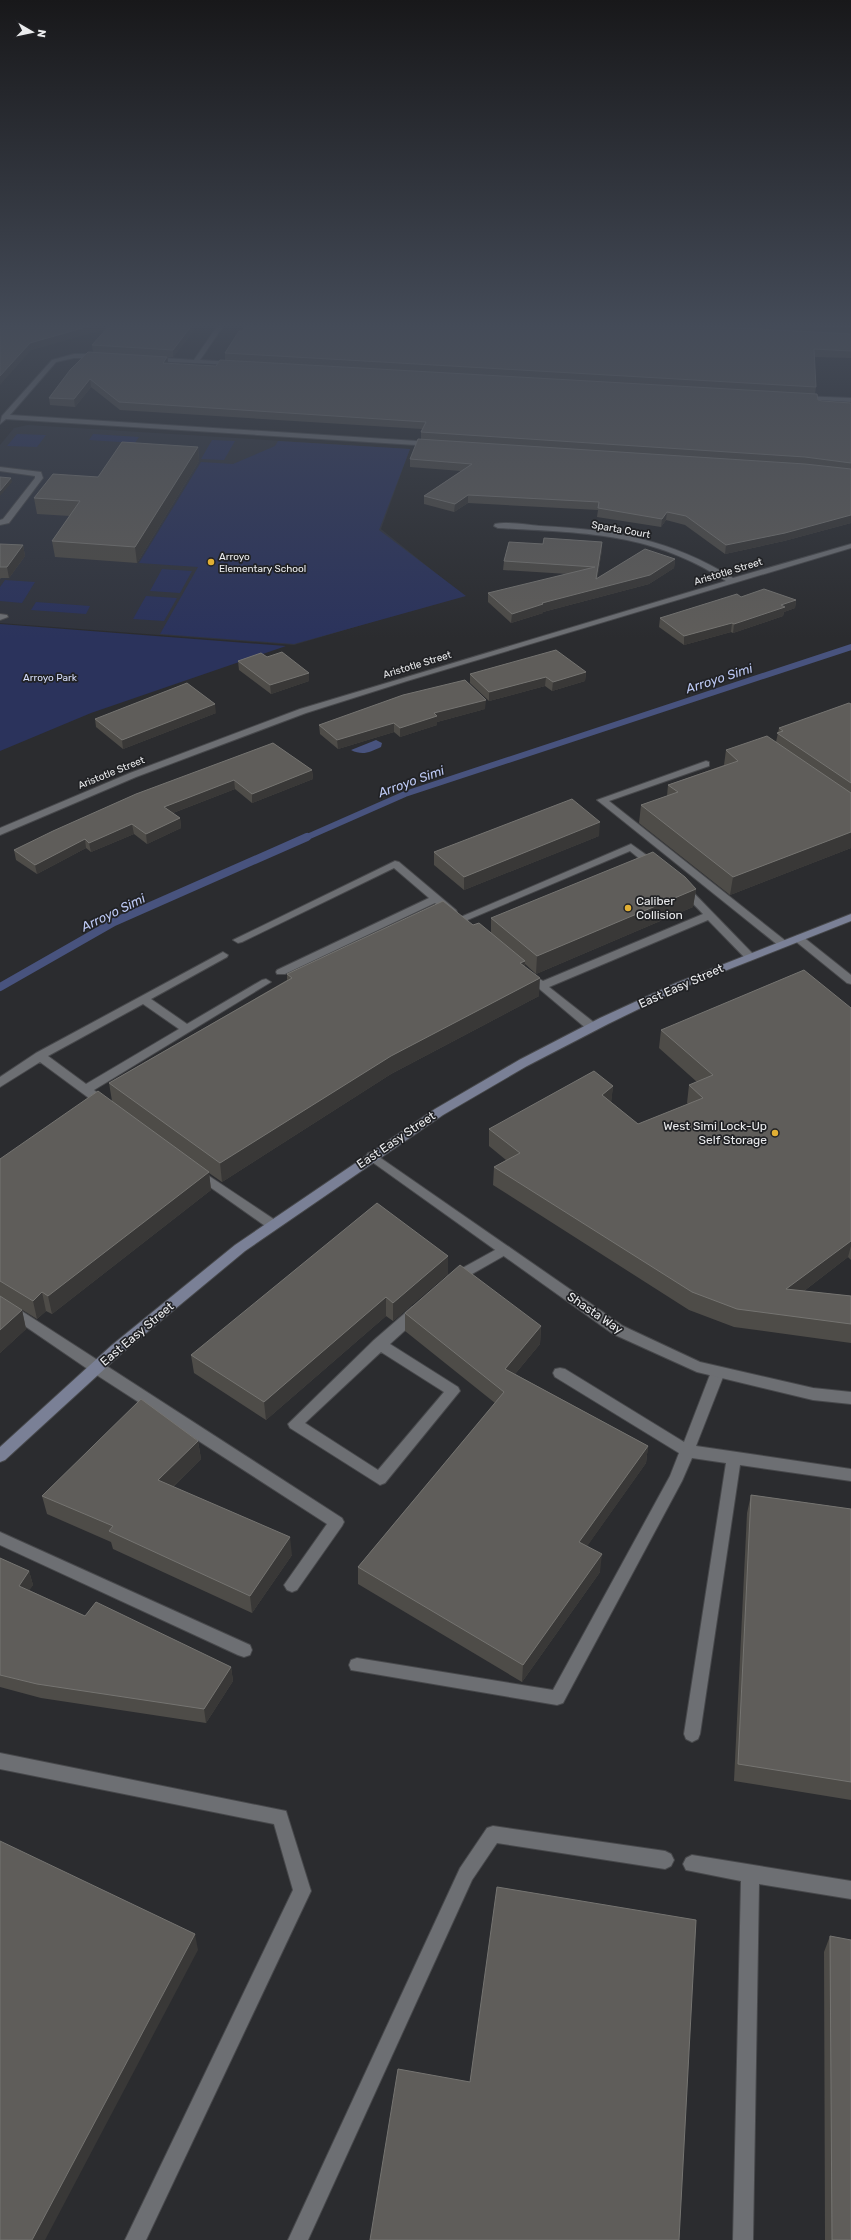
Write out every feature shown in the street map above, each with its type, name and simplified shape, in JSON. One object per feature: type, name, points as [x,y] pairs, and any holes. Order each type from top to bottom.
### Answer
[{"type":"street","points":[[175,430],[438,444]]},
{"type":"street","points":[[0,470],[33,472],[38,474],[39,478],[1,523]]},
{"type":"street","name":"Sparta Court","points":[[498,526],[580,532],[623,537],[658,546],[690,557],[732,581]]},
{"type":"street","name":"Aristotle Street","points":[[0,832],[133,775],[303,711],[404,679],[851,546]]},
{"type":"street","points":[[706,764],[602,800],[783,944]]},
{"type":"street","points":[[461,919],[631,847],[665,874]]},
{"type":"street","points":[[238,940],[396,864],[472,928]]},
{"type":"street","points":[[677,883],[688,892],[708,916],[750,957]]},
{"type":"street","points":[[281,972],[436,898]]},
{"type":"street","points":[[541,986],[708,916]]},
{"type":"street","name":"East Easy Street","points":[[0,1456],[96,1368],[234,1253],[372,1156],[439,1112],[523,1063],[592,1027],[680,985],[851,917]]},
{"type":"street","points":[[798,938],[851,982]]},
{"type":"street","points":[[0,1083],[40,1056],[223,955]]},
{"type":"street","points":[[518,967],[592,1027]]},
{"type":"street","points":[[86,1090],[266,982]]},
{"type":"street","points":[[143,999],[186,1029]]},
{"type":"street","points":[[40,1056],[117,1113]]},
{"type":"street","name":"Shasta Way","points":[[372,1156],[618,1330],[697,1368],[813,1394],[851,1398]]},
{"type":"street","points":[[188,1165],[245,1208],[273,1225]]},
{"type":"street","points":[[442,1289],[459,1274],[504,1250]]},
{"type":"street","points":[[0,1302],[96,1368],[337,1522],[292,1584]]},
{"type":"street","points":[[379,1344],[453,1391],[380,1479],[295,1424],[379,1344],[425,1304]]},
{"type":"street","points":[[356,1664],[557,1698],[677,1477],[718,1372]]},
{"type":"street","points":[[560,1373],[687,1451],[851,1475]]},
{"type":"street","points":[[692,1734],[734,1458]]},
{"type":"street","points":[[0,1538],[244,1650]]},
{"type":"street","points":[[0,1761],[280,1817],[302,1891],[136,2240]]},
{"type":"street","points":[[298,2240],[466,1874],[493,1834],[665,1860]]},
{"type":"street","points":[[692,1864],[851,1890]]},
{"type":"street","points":[[743,2240],[750,1874]]},
{"type":"shaded area","name":"Arroyo Elementary School","points":[[13,430],[100,430],[410,449],[381,529],[463,595],[294,645],[0,623],[0,445]]},
{"type":"shaded area","points":[[376,740],[382,743],[381,747],[366,753],[359,753],[351,750]]},
{"type":"green space","points":[[17,434],[46,435],[37,447],[7,446]]},
{"type":"green space","points":[[93,434],[139,437],[135,443],[89,440]]},
{"type":"green space","points":[[212,440],[235,441],[224,460],[201,459]]},
{"type":"green space","points":[[278,441],[410,449],[379,530],[466,596],[294,644],[160,634],[198,567],[139,563],[201,462],[233,464],[275,446]]},
{"type":"green space","points":[[162,569],[192,571],[180,593],[150,591]]},
{"type":"green space","points":[[5,580],[35,582],[22,603],[0,601],[0,587]]},
{"type":"green space","points":[[146,596],[177,598],[164,621],[133,619]]},
{"type":"green space","points":[[36,602],[90,606],[86,614],[31,610]]},
{"type":"green space","name":"Arroyo Park","points":[[0,624],[286,646],[91,713],[0,751]]},
{"type":"building","points":[[422,430],[851,430],[851,463],[805,457],[421,432]]},
{"type":"building","points":[[418,439],[805,464],[851,469],[851,515],[785,533],[726,545],[686,516],[667,512],[662,519],[598,508],[599,502],[468,495],[455,504],[424,496],[472,464],[410,459]]},
{"type":"building","points":[[122,442],[198,447],[135,547],[52,541],[80,501],[34,498],[53,474],[98,477]]},
{"type":"building","points":[[0,477],[11,478],[0,491]]},
{"type":"building","points":[[544,538],[602,542],[596,579],[645,549],[675,559],[650,575],[542,603],[543,604],[512,614],[488,593],[595,567],[504,561],[509,542],[543,544]]},
{"type":"building","points":[[0,544],[23,545],[7,567],[0,567]]},
{"type":"building","points":[[764,589],[796,600],[781,605],[785,607],[734,624],[732,623],[684,636],[660,618],[737,594],[741,597]]},
{"type":"building","points":[[556,650],[586,672],[553,682],[546,677],[489,692],[470,674]]},
{"type":"building","points":[[282,652],[309,673],[270,685],[238,661],[261,653],[267,657]]},
{"type":"building","points":[[465,680],[486,700],[434,713],[437,716],[400,728],[394,723],[337,740],[319,725],[403,695]]},
{"type":"building","points":[[187,683],[215,704],[122,740],[95,719]]},
{"type":"building","points":[[849,703],[851,704],[851,783],[777,733],[783,731],[779,728]]},
{"type":"building","points":[[767,736],[851,793],[851,832],[733,877],[641,805],[678,792],[668,785],[738,761],[726,750]]},
{"type":"building","points":[[273,743],[312,770],[252,794],[234,780],[164,807],[180,818],[146,834],[132,824],[89,843],[85,839],[35,865],[14,850],[136,794]]},
{"type":"building","points":[[572,799],[600,822],[464,877],[434,852]]},
{"type":"building","points":[[653,852],[685,877],[696,889],[537,956],[491,918]]},
{"type":"building","points":[[443,901],[473,925],[479,923],[525,961],[520,963],[540,978],[391,1056],[220,1163],[109,1083],[292,978],[287,974]]},
{"type":"building","points":[[804,970],[851,1008],[851,1241],[786,1289],[851,1296],[851,1324],[737,1309],[692,1292],[494,1167],[520,1153],[489,1129],[594,1071],[613,1086],[602,1095],[638,1124],[703,1098],[689,1085],[713,1075],[661,1030]]},
{"type":"building","points":[[98,1091],[209,1172],[48,1296],[42,1292],[33,1301],[0,1281],[0,1159]]},
{"type":"building","points":[[377,1203],[448,1256],[393,1303],[386,1297],[264,1402],[191,1355]]},
{"type":"building","points":[[460,1265],[541,1326],[505,1369],[648,1446],[579,1542],[602,1554],[523,1665],[358,1567],[504,1392],[405,1313]]},
{"type":"building","points":[[0,1296],[22,1310],[0,1330]]},
{"type":"building","points":[[141,1399],[198,1441],[158,1480],[290,1537],[250,1596],[109,1531],[113,1526],[42,1496]]},
{"type":"building","points":[[751,1495],[851,1509],[851,1782],[738,1764]]},
{"type":"building","points":[[0,1558],[29,1571],[19,1586],[85,1616],[96,1602],[231,1667],[204,1709],[37,1684],[0,1675]]},
{"type":"building","points":[[0,1841],[195,1934],[32,2240],[0,2240]]},
{"type":"building","points":[[497,1887],[696,1920],[679,2240],[370,2240],[398,2069],[470,2082]]},
{"type":"building","points":[[830,1936],[851,1940],[851,2240],[832,2240]]},
{"type":"waterway","name":"Arroyo Simi","points":[[305,838],[405,794],[851,647]]},
{"type":"waterway","name":"Arroyo Simi","points":[[0,987],[114,922],[307,837]]},
{"type":"place","name":"Arroyo Elementary School","points":[[211,562]]},
{"type":"place","name":"Caliber Collision","points":[[628,908]]},
{"type":"place","name":"West Simi Lock-Up Self Storage","points":[[775,1133]]}]
